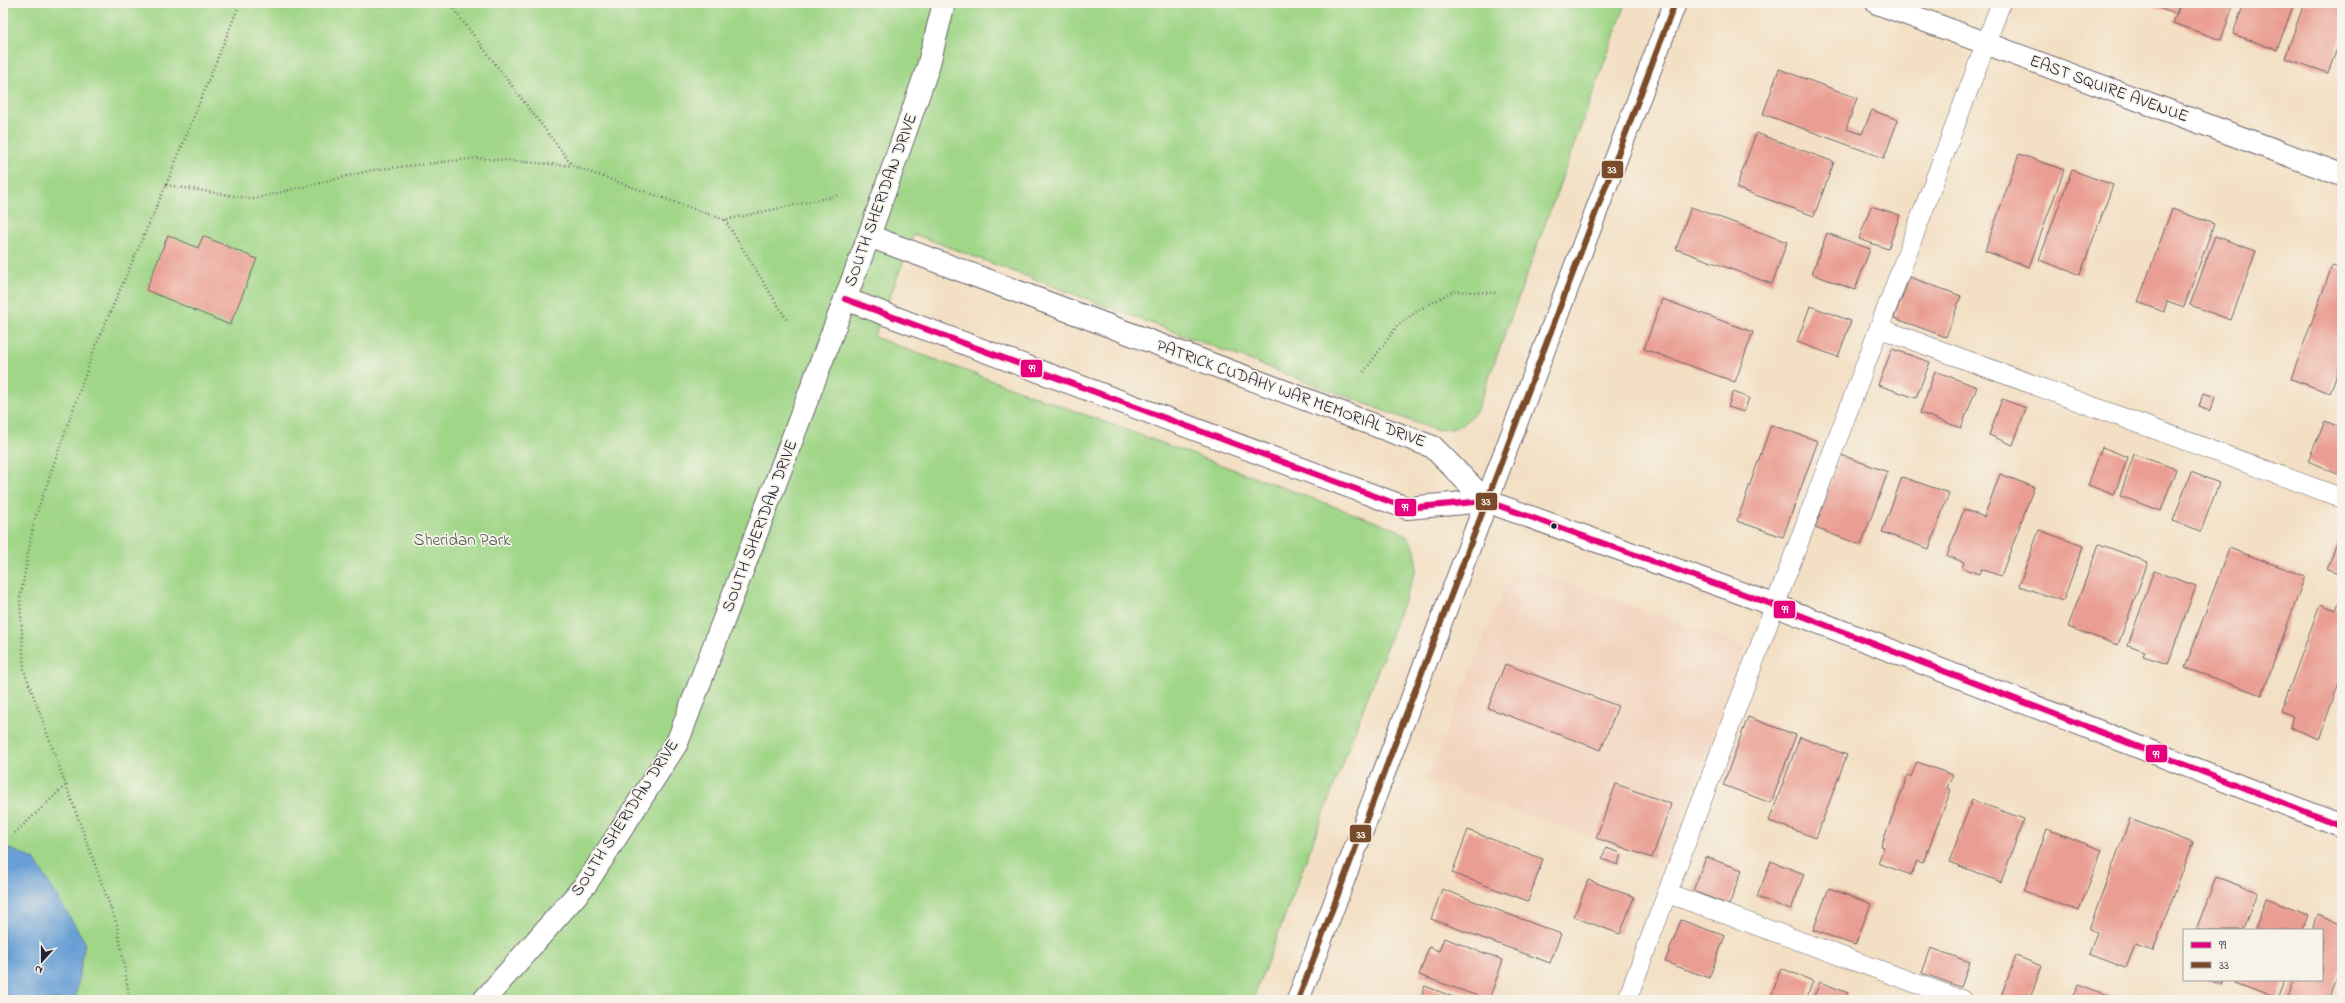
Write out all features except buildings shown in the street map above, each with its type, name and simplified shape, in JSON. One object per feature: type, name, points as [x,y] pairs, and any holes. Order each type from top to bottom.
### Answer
[{"type":"street","name":"SOUTH SHERIDAN DRIVE","points":[[484,1000],[586,884],[677,743],[869,236],[928,67],[944,3]]},
{"type":"street","points":[[1298,1000],[1676,3]]},
{"type":"street","name":"EAST SQUIRE AVENUE","points":[[1877,3],[2342,175]]},
{"type":"street","name":"PATRICK CUDAHY WAR MEMORIAL DRIVE","points":[[869,236],[1433,447],[1486,501]]},
{"type":"street","points":[[846,299],[1407,508],[1486,501],[1774,605],[2342,826]]},
{"type":"lane","points":[[1627,1000],[2001,3]]},
{"type":"lane","points":[[1879,328],[2342,498]]},
{"type":"lane","points":[[1667,893],[1962,1000]]},
{"type":"path","points":[[130,1000],[117,924],[65,786],[24,670],[20,599],[34,521],[95,347],[166,185],[240,3]]},
{"type":"path","points":[[449,3],[573,166]]},
{"type":"path","points":[[166,185],[252,199],[373,170],[478,158],[573,166],[725,220],[840,195]]},
{"type":"path","points":[[725,220],[787,320]]},
{"type":"path","points":[[1364,372],[1397,326],[1417,311],[1453,292],[1498,293]]},
{"type":"path","points":[[15,833],[65,786]]},
{"type":"shaded area","points":[[1521,572],[1537,572],[1746,647],[1665,864],[1427,779],[1507,582]]},
{"type":"green space","name":"Sheridan Park","points":[[3,3],[1626,3],[1477,410],[1463,424],[1454,428],[1435,430],[914,234],[874,337],[1398,530],[1408,538],[1414,546],[1416,569],[1253,1000],[3,1000]]},
{"type":"water","points":[[3,846],[34,859],[85,942],[75,1000],[3,1000]]},
{"type":"transit line","name":"33","points":[[1298,1000],[1675,3]]},
{"type":"transit line","name":"99","points":[[845,299],[1407,508],[1486,501],[1774,605],[2342,826]]}]
